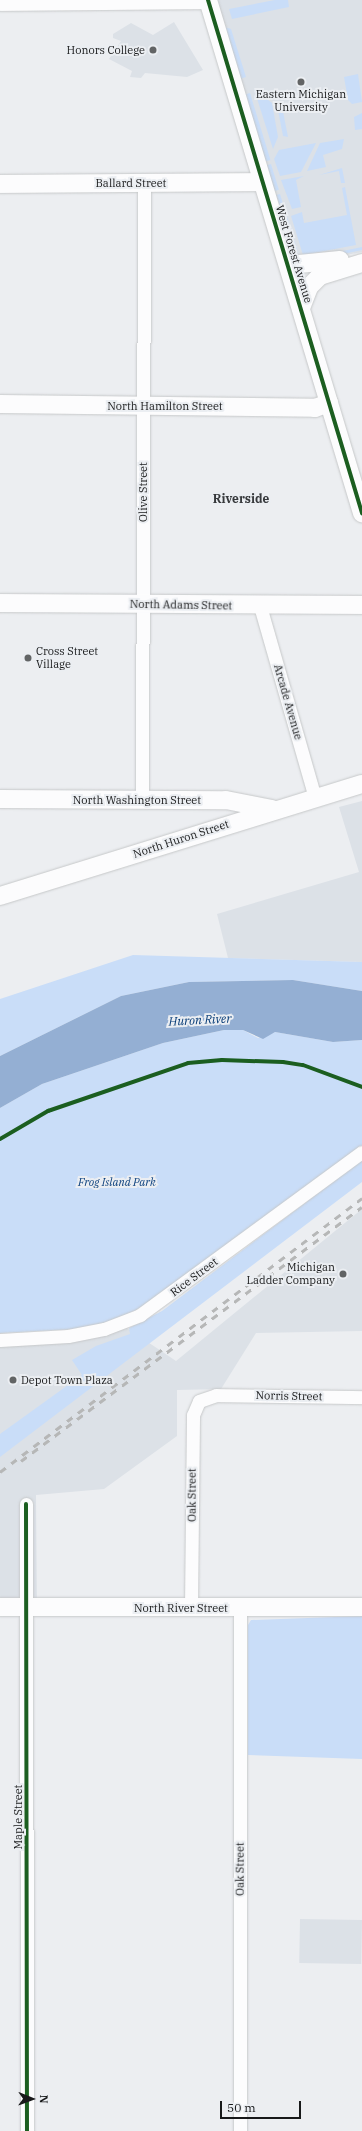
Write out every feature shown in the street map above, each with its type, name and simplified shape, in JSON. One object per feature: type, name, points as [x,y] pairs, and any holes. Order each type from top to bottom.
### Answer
[{"type":"street","points":[[0,4],[208,1]]},
{"type":"street","name":"West Forest Avenue","points":[[208,1],[262,182],[289,265],[362,513]]},
{"type":"street","name":"Ballard Street","points":[[0,184],[262,182]]},
{"type":"street","name":"Olive Street","points":[[142,800],[144,184]]},
{"type":"street","points":[[289,265],[303,266],[362,255]]},
{"type":"street","points":[[301,308],[309,287],[320,276],[362,263]]},
{"type":"street","name":"North Hamilton Street","points":[[0,404],[315,408],[329,403]]},
{"type":"street","name":"North Adams Street","points":[[0,603],[260,606],[362,605]]},
{"type":"street","name":"Arcade Avenue","points":[[260,606],[315,798]]},
{"type":"street","name":"North Huron Street","points":[[0,896],[274,809],[362,784]]},
{"type":"street","name":"North Washington Street","points":[[0,799],[226,800],[274,809]]},
{"type":"street","name":"Rice Street","points":[[0,1340],[68,1336],[104,1329],[140,1315],[362,1152]]},
{"type":"street","name":"Norris Street","points":[[216,1395],[362,1397]]},
{"type":"street","name":"Oak Street","points":[[191,1608],[193,1415],[199,1401],[216,1395]]},
{"type":"street","name":"Maple Street","points":[[26,1504],[27,2131]]},
{"type":"street","name":"North River Street","points":[[0,1607],[362,1607]]},
{"type":"street","name":"Oak Street","points":[[240,1608],[240,2131]]},
{"type":"shaded area","name":"Eastern Michigan University","points":[[217,0],[362,0],[362,252],[297,264]]},
{"type":"shaded area","name":"Honors College","points":[[174,22],[203,70],[187,77],[145,73],[141,78],[130,77],[132,71],[109,59],[121,41],[113,38],[113,34],[131,23],[153,35]]},
{"type":"shaded area","points":[[362,801],[362,962],[228,958],[217,914],[359,872],[339,807]]},
{"type":"shaded area","points":[[362,1209],[362,1331],[256,1333],[221,1389],[177,1390],[177,1436],[104,1489],[36,1495],[37,1609],[0,1608],[0,1333],[54,1332],[115,1320],[176,1361]]},
{"type":"shaded area","points":[[300,1919],[362,1920],[361,1964],[299,1963]]},
{"type":"green space","points":[[275,0],[288,0],[289,7],[232,19],[229,9]]},
{"type":"green space","points":[[225,27],[231,29],[246,77],[240,79]]},
{"type":"green space","points":[[358,74],[362,102],[352,104],[348,100],[344,77]]},
{"type":"green space","points":[[254,89],[272,103],[278,137],[273,149]]},
{"type":"green space","points":[[250,93],[270,160],[266,161],[245,94]]},
{"type":"green space","points":[[281,101],[288,137],[283,136],[277,105]]},
{"type":"green space","points":[[362,113],[362,129],[355,130],[354,117]]},
{"type":"green space","points":[[344,139],[342,149],[323,155],[326,167],[307,171],[320,143]]},
{"type":"green space","points":[[316,143],[301,172],[280,176],[274,159],[279,150]]},
{"type":"green space","points":[[271,164],[279,190],[274,191],[266,165]]},
{"type":"green space","points":[[342,168],[345,183],[341,183],[339,171],[319,175]]},
{"type":"green space","points":[[304,176],[296,180],[301,207],[292,209],[281,180]]},
{"type":"green space","points":[[345,187],[356,245],[303,255],[291,216],[302,212],[304,223],[347,215],[342,188]]},
{"type":"green space","points":[[280,194],[299,256],[276,195]]},
{"type":"green space","points":[[362,247],[362,250],[306,262],[304,259]]},
{"type":"green space","points":[[133,955],[362,962],[362,991],[293,980],[189,982],[121,996],[0,1056],[0,999]]},
{"type":"green space","name":"Frog Island Park","points":[[224,1030],[243,1030],[258,1038],[275,1032],[333,1042],[362,1040],[362,1146],[144,1306],[115,1320],[78,1329],[0,1333],[0,1108],[42,1084],[163,1043]]},
{"type":"green space","points":[[362,1160],[362,1182],[0,1457],[0,1434],[82,1375],[72,1360],[96,1346],[130,1334],[129,1328],[162,1311]]},
{"type":"green space","points":[[362,1616],[362,1759],[248,1755],[248,1625],[251,1620]]},
{"type":"water","name":"Huron River","points":[[293,980],[362,991],[362,1040],[333,1042],[275,1032],[263,1039],[243,1030],[224,1030],[163,1043],[42,1084],[0,1108],[0,1056],[121,996],[189,982]]},
{"type":"railway","points":[[0,1472],[362,1198]]},
{"type":"railway","points":[[21,1461],[362,1207]]},
{"type":"cycle path","points":[[208,0],[362,513]]},
{"type":"cycle path","points":[[0,1139],[48,1111],[188,1063],[222,1060],[283,1062],[303,1065],[362,1087]]},
{"type":"cycle path","points":[[26,1504],[27,2131]]},
{"type":"place","name":"Honors College","points":[[153,50]]},
{"type":"place","name":"Eastern Michigan University","points":[[301,82]]},
{"type":"place","name":"Cross Street Village","points":[[28,658]]},
{"type":"place","name":"Michigan Ladder Company","points":[[343,1274]]},
{"type":"place","name":"Depot Town Plaza","points":[[13,1380]]},
{"type":"district","name":"Riverside","points":[[241,499]]}]
